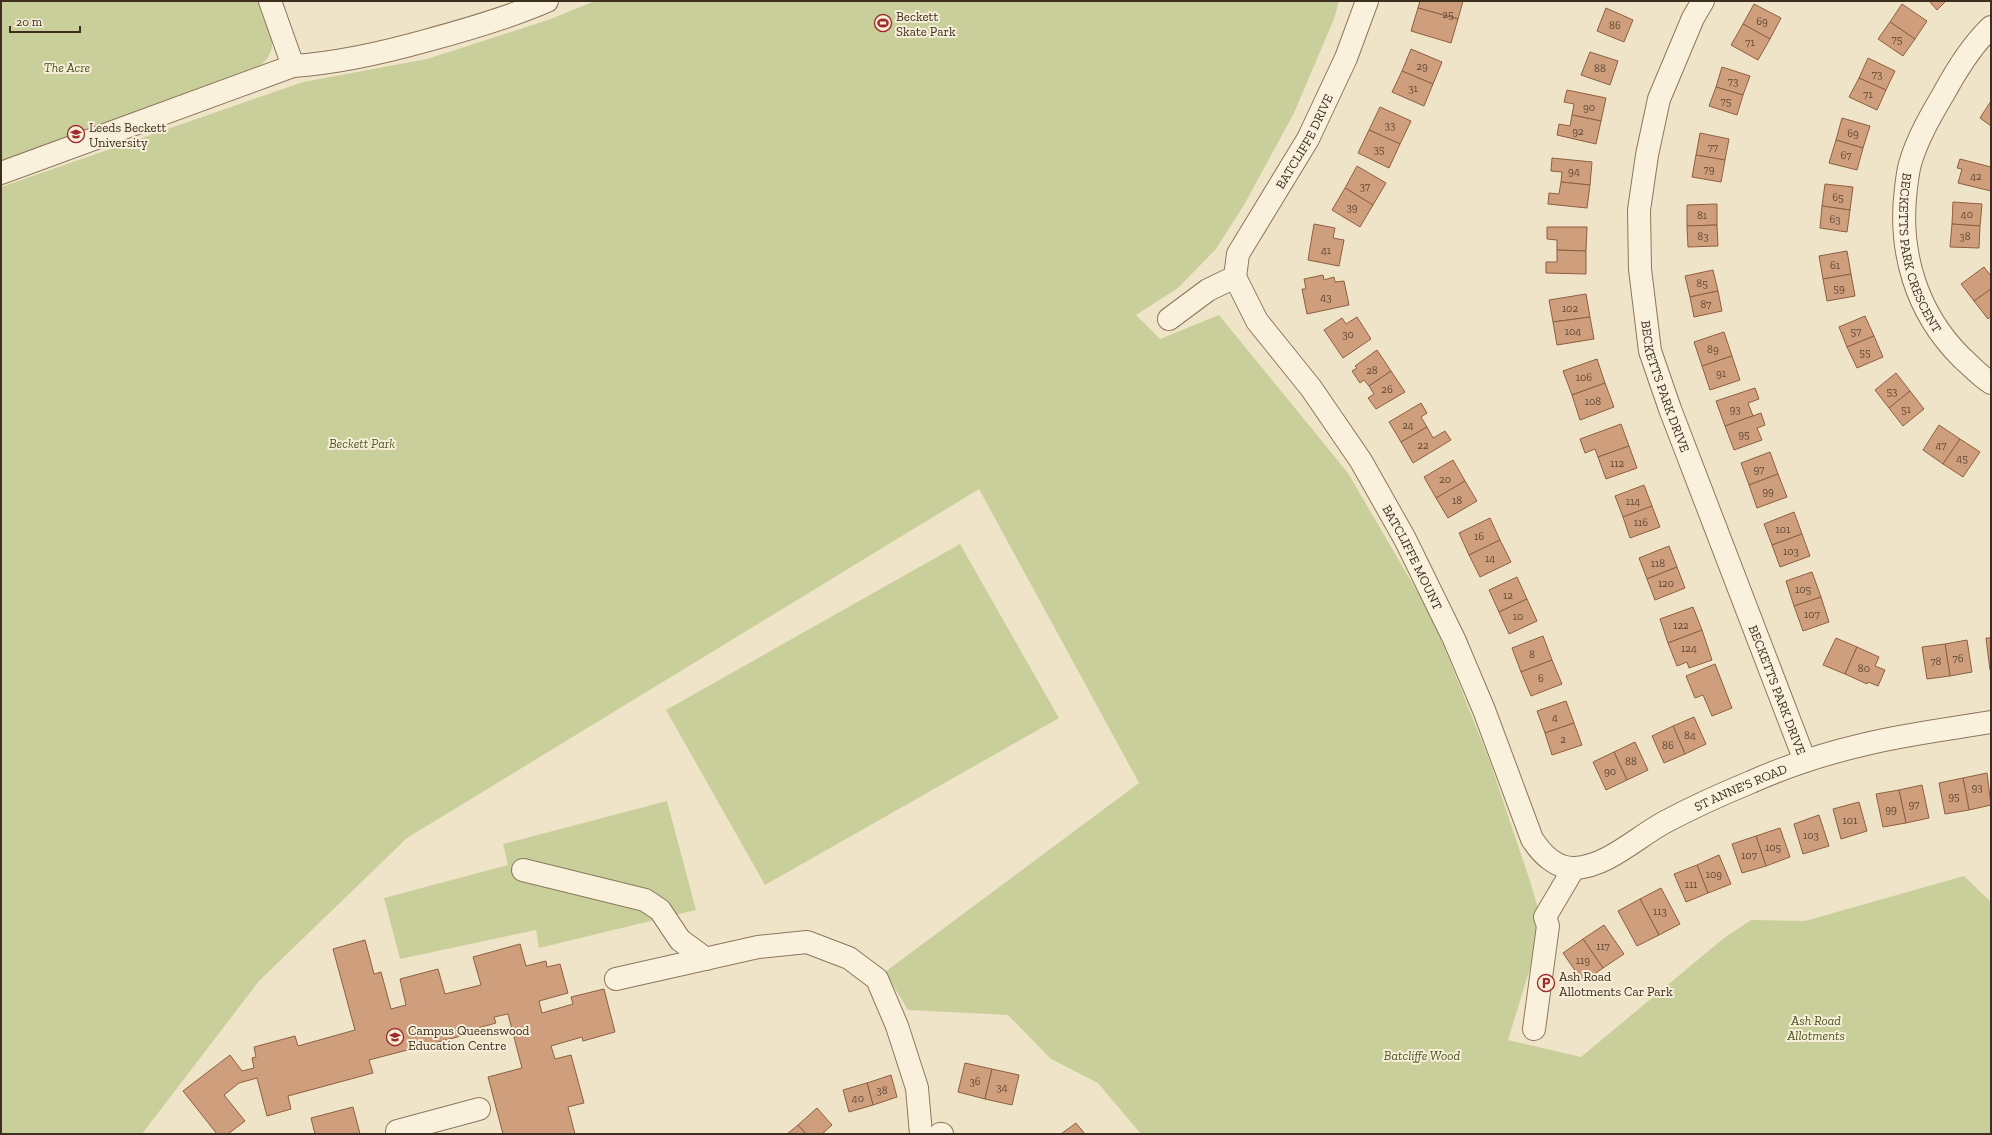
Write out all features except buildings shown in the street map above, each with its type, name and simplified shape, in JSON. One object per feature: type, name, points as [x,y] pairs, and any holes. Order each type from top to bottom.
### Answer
[{"type":"street","points":[[270,1],[293,66]]},
{"type":"street","points":[[1,173],[293,66],[314,65],[381,53],[464,31],[547,1]]},
{"type":"street","name":"BATCLIFFE DRIVE","points":[[1235,277],[1238,254],[1308,139],[1346,58],[1367,1]]},
{"type":"street","name":"BECKETTS PARK DRIVE","points":[[1703,1],[1693,18],[1659,99],[1647,155],[1639,210],[1640,262],[1650,351],[1670,409],[1805,762]]},
{"type":"street","name":"BECKETTS PARK CRESCENT","points":[[1991,27],[1967,54],[1923,132],[1910,164],[1905,200],[1904,237],[1911,274],[1921,300],[1938,329],[1955,350],[1981,376],[1991,383]]},
{"type":"street","points":[[1170,319],[1208,290],[1235,277]]},
{"type":"street","name":"BATCLIFFE MOUNT","points":[[1235,277],[1257,321],[1311,388],[1361,461],[1405,539],[1457,646],[1484,710],[1530,835],[1539,849],[1550,859]]},
{"type":"street","name":"ST ANNE'S ROAD","points":[[1550,859],[1561,866],[1574,868],[1590,865],[1605,859],[1665,822],[1752,781],[1805,762],[1866,744],[1991,722]]},
{"type":"street","points":[[1534,1029],[1548,926],[1545,917],[1574,868]]},
{"type":"street","points":[[524,870],[645,900],[660,910],[680,940],[706,959]]},
{"type":"street","points":[[616,979],[758,947],[807,942],[849,958],[877,980],[897,1026],[917,1088],[921,1134]]},
{"type":"street","points":[[397,1134],[397,1131],[479,1110]]},
{"type":"green space","name":"The Acre","points":[[1,1],[260,1],[270,29],[272,45],[270,53],[265,61],[257,69],[1,163]]},
{"type":"green space","name":"Beckett Park","points":[[595,1],[1339,1],[1334,19],[1294,113],[1244,205],[1216,249],[1178,288],[1136,315],[1160,339],[1219,315],[1348,473],[1432,617],[1489,759],[1531,884],[1543,926],[1508,1040],[1581,1057],[1724,938],[1751,920],[1805,921],[1964,876],[1991,902],[1991,1134],[1141,1134],[1098,1083],[1051,1059],[1008,1015],[908,1010],[885,972],[1139,783],[979,489],[407,838],[259,981],[142,1134],[1,1134],[1,187],[303,82],[427,59],[548,20]]},
{"type":"green space","points":[[960,544],[1059,718],[765,885],[666,710]]},
{"type":"green space","points":[[667,801],[696,910],[539,948],[536,930],[400,959],[384,898],[508,865],[503,844]]},
{"type":"place","name":"Beckett Skate Park","points":[[883,23]]},
{"type":"place","name":"Leeds Beckett University","points":[[76,134]]},
{"type":"place","name":"Ash Road Allotments Car Park","points":[[1546,983]]},
{"type":"place","name":"Campus Queenswood Education Centre","points":[[395,1037]]},
{"type":"park label","name":"Ash Road Allotments","points":[[1816,1028]]},
{"type":"park label","name":"Batcliffe Wood","points":[[1422,1055]]}]
